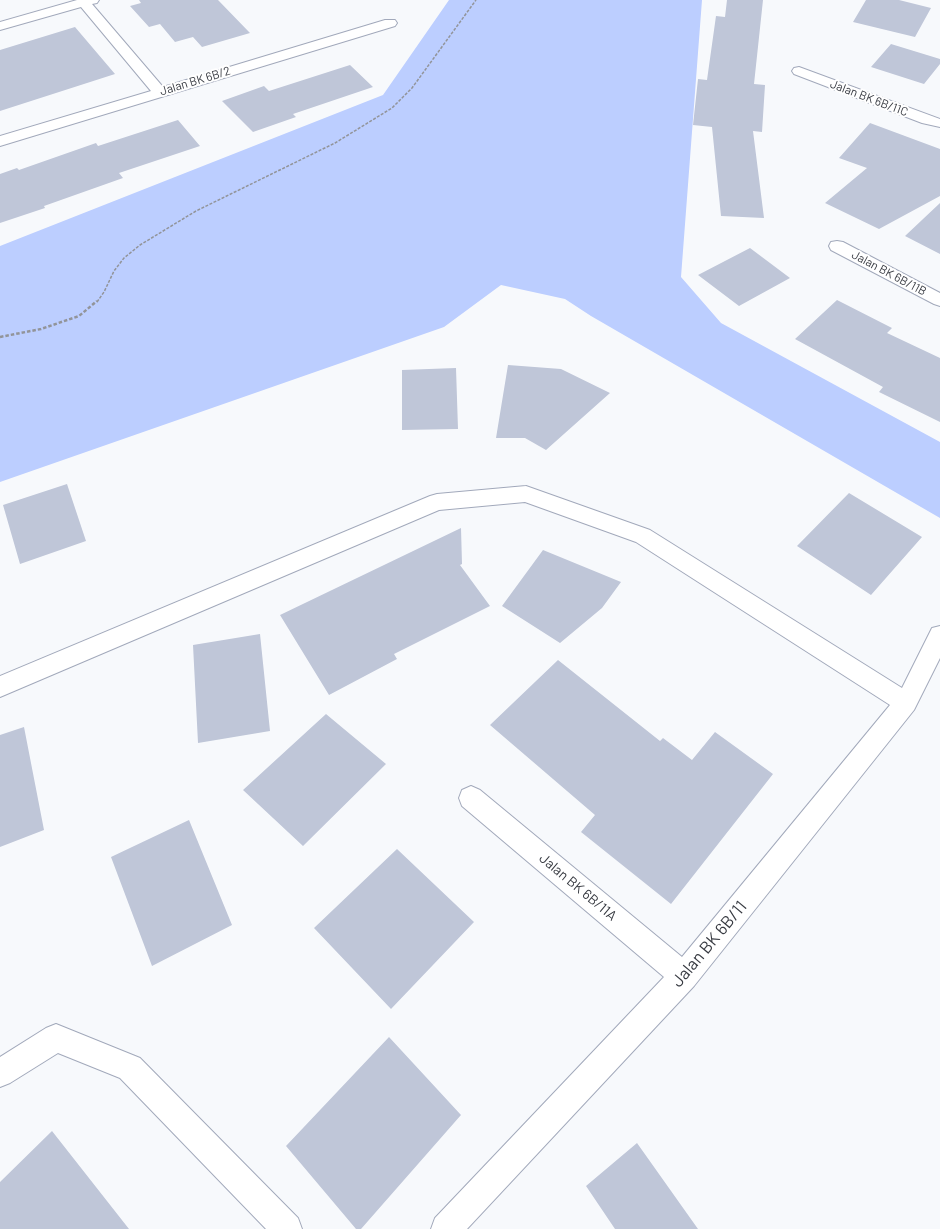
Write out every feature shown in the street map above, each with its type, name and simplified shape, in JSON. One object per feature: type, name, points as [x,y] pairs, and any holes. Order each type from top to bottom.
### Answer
[{"type":"street","points":[[0,26],[87,1],[160,92]]},
{"type":"street","name":"Jalan BK 6B/2","points":[[0,141],[390,23]]},
{"type":"street","name":"Jalan BK 6B/11C","points":[[799,72],[927,120],[940,123]]},
{"type":"street","name":"Jalan BK 6B/11B","points":[[837,246],[940,300]]},
{"type":"street","points":[[0,687],[437,502],[526,494],[643,536],[906,703]]},
{"type":"street","name":"Jalan BK 6B/11","points":[[446,1229],[684,976],[906,703],[940,635]]},
{"type":"street","name":"Jalan BK 6B/11A","points":[[471,798],[684,976]]},
{"type":"street","points":[[0,1073],[56,1038],[130,1068],[287,1229]]},
{"type":"path","points":[[0,338],[42,329],[79,316],[94,305],[104,292],[114,271],[124,258],[140,245],[196,211],[335,143],[392,108],[412,88],[476,0]]},
{"type":"shaded area","points":[[449,0],[702,0],[681,277],[721,323],[940,442],[940,518],[591,316],[565,299],[501,285],[444,327],[0,482],[0,246],[383,95]]},
{"type":"building","points":[[139,0],[218,0],[250,33],[202,47],[193,37],[175,42],[160,24],[149,27],[130,6],[141,3]]},
{"type":"building","points":[[727,0],[763,0],[754,84],[765,85],[762,132],[753,131],[764,218],[721,216],[712,127],[693,125],[698,79],[707,80],[716,16],[725,17]]},
{"type":"building","points":[[866,0],[899,0],[931,8],[915,37],[853,22]]},
{"type":"building","points":[[75,27],[115,74],[0,111],[0,50]]},
{"type":"building","points":[[891,44],[940,59],[940,64],[924,84],[871,67]]},
{"type":"building","points":[[350,65],[373,87],[293,114],[296,117],[253,132],[222,101],[264,86],[269,91]]},
{"type":"building","points":[[178,120],[200,146],[119,173],[123,178],[44,206],[45,208],[0,223],[0,174],[17,168],[19,170],[96,143],[98,146]]},
{"type":"building","points":[[870,123],[940,149],[940,196],[879,229],[825,203],[867,168],[839,158]]},
{"type":"building","points":[[940,203],[940,254],[905,236]]},
{"type":"building","points":[[750,248],[790,278],[739,306],[698,275]]},
{"type":"building","points":[[837,300],[892,328],[887,333],[940,358],[940,422],[879,392],[883,387],[795,339]]},
{"type":"building","points":[[508,365],[561,369],[610,393],[546,450],[525,438],[496,438]]},
{"type":"building","points":[[456,368],[458,429],[402,430],[402,370]]},
{"type":"building","points":[[67,484],[86,541],[20,564],[3,505]]},
{"type":"building","points":[[849,493],[922,537],[871,595],[797,546]]},
{"type":"building","points":[[461,528],[462,564],[460,565],[490,606],[394,654],[397,659],[329,695],[280,615]]},
{"type":"building","points":[[543,550],[621,582],[602,608],[560,643],[502,606]]},
{"type":"building","points":[[260,634],[270,731],[198,743],[193,645]]},
{"type":"building","points":[[558,660],[660,741],[663,738],[692,760],[715,732],[773,774],[671,904],[581,832],[595,815],[490,725]]},
{"type":"building","points":[[326,714],[386,764],[303,846],[243,790]]},
{"type":"building","points":[[24,727],[44,830],[0,847],[0,735]]},
{"type":"building","points":[[189,820],[232,925],[152,966],[111,857]]},
{"type":"building","points":[[397,849],[474,922],[391,1009],[314,928]]},
{"type":"building","points":[[389,1037],[461,1115],[361,1229],[356,1229],[286,1146]]},
{"type":"building","points":[[52,1131],[129,1229],[0,1229],[0,1182]]},
{"type":"building","points":[[637,1143],[698,1229],[615,1229],[586,1186]]}]
